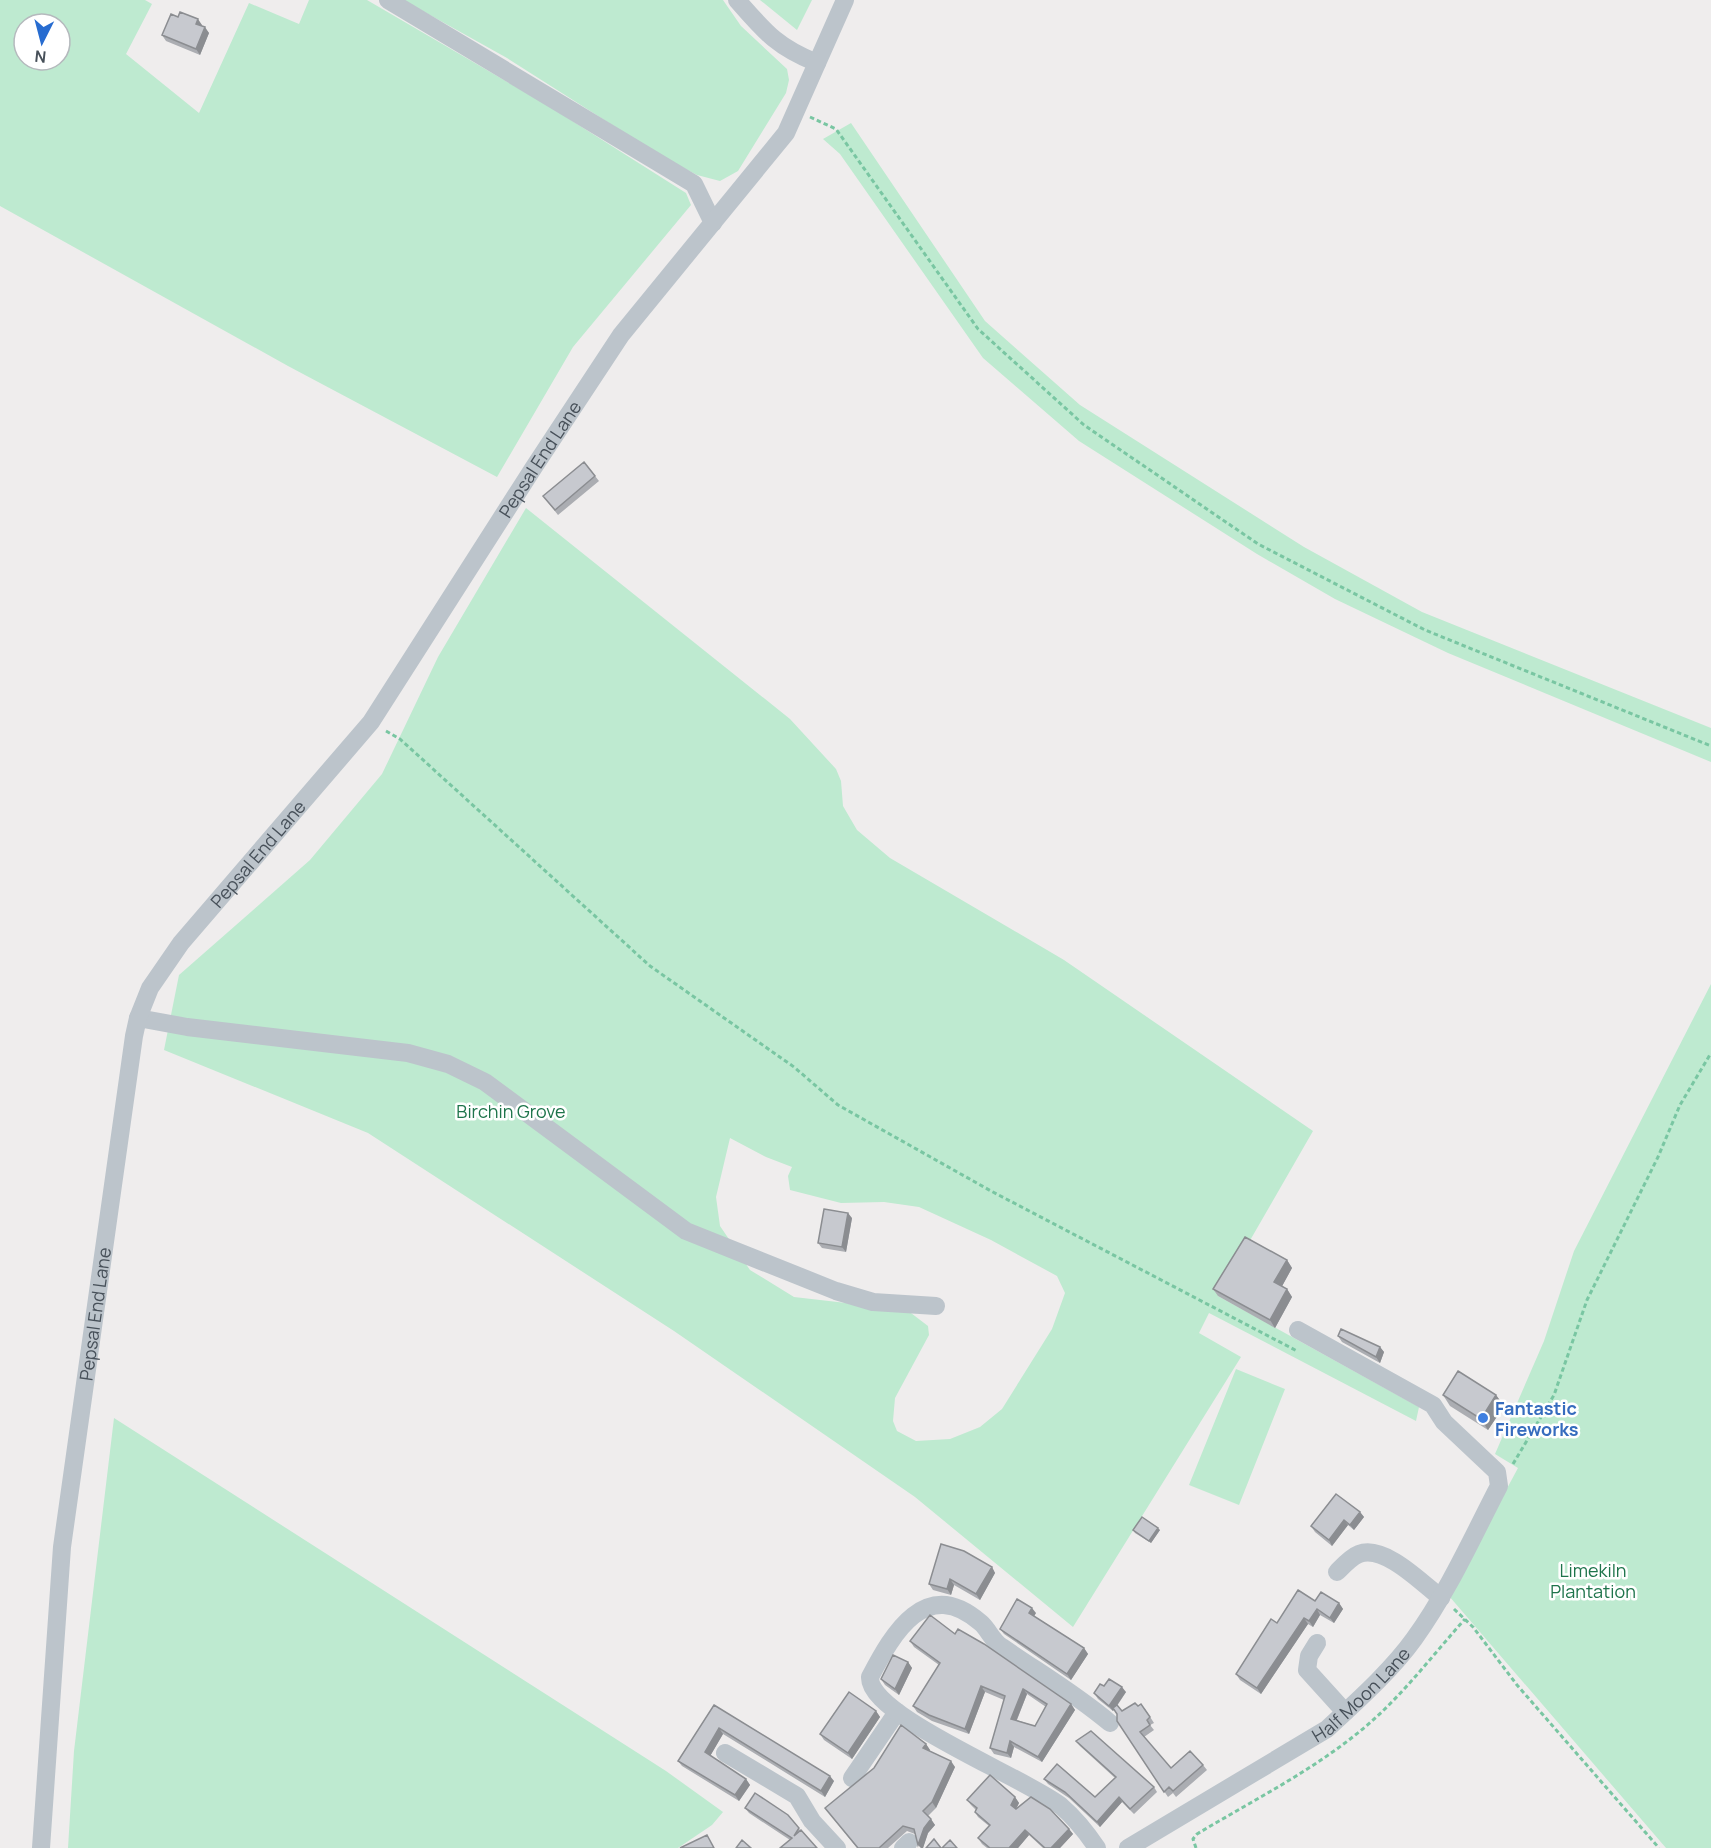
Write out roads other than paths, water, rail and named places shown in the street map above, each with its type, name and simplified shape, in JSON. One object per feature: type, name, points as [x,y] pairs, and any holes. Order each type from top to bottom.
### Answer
[{"type":"street","points":[[388,0],[694,184],[713,223]]},
{"type":"street","points":[[737,0],[765,32],[788,52],[817,63]]},
{"type":"street","name":"Pepsal End Lane","points":[[41,1848],[62,1547],[138,1018],[150,988],[181,943],[371,722],[534,466],[621,335],[786,133],[845,0]]},
{"type":"street","points":[[138,1018],[187,1027],[408,1053],[448,1064],[485,1082],[686,1231],[836,1291],[873,1302],[936,1306]]},
{"type":"street","name":"Half Moon Lane","points":[[1129,1848],[1327,1729],[1345,1712],[1413,1641],[1441,1598],[1499,1486],[1497,1472],[1444,1422],[1432,1406],[1298,1330]]},
{"type":"street","points":[[1337,1572],[1357,1555],[1367,1552],[1382,1555],[1441,1598]]},
{"type":"street","points":[[1097,1848],[1060,1806],[1016,1778],[956,1748],[897,1712],[873,1692],[870,1677],[907,1620],[922,1608],[942,1606],[964,1613],[982,1624],[1000,1646],[1084,1701],[1110,1723]]},
{"type":"street","points":[[1317,1642],[1309,1656],[1307,1670],[1345,1712]]},
{"type":"street","points":[[852,1778],[897,1712]]},
{"type":"street","points":[[725,1753],[797,1796],[812,1821],[837,1848]]},
{"type":"place","name":"Fantastic Fireworks","points":[[1483,1418]]},
{"type":"park label","name":"Birchin Grove","points":[[511,1111]]},
{"type":"park label","name":"Limekiln Plantation","points":[[1593,1580]]}]
